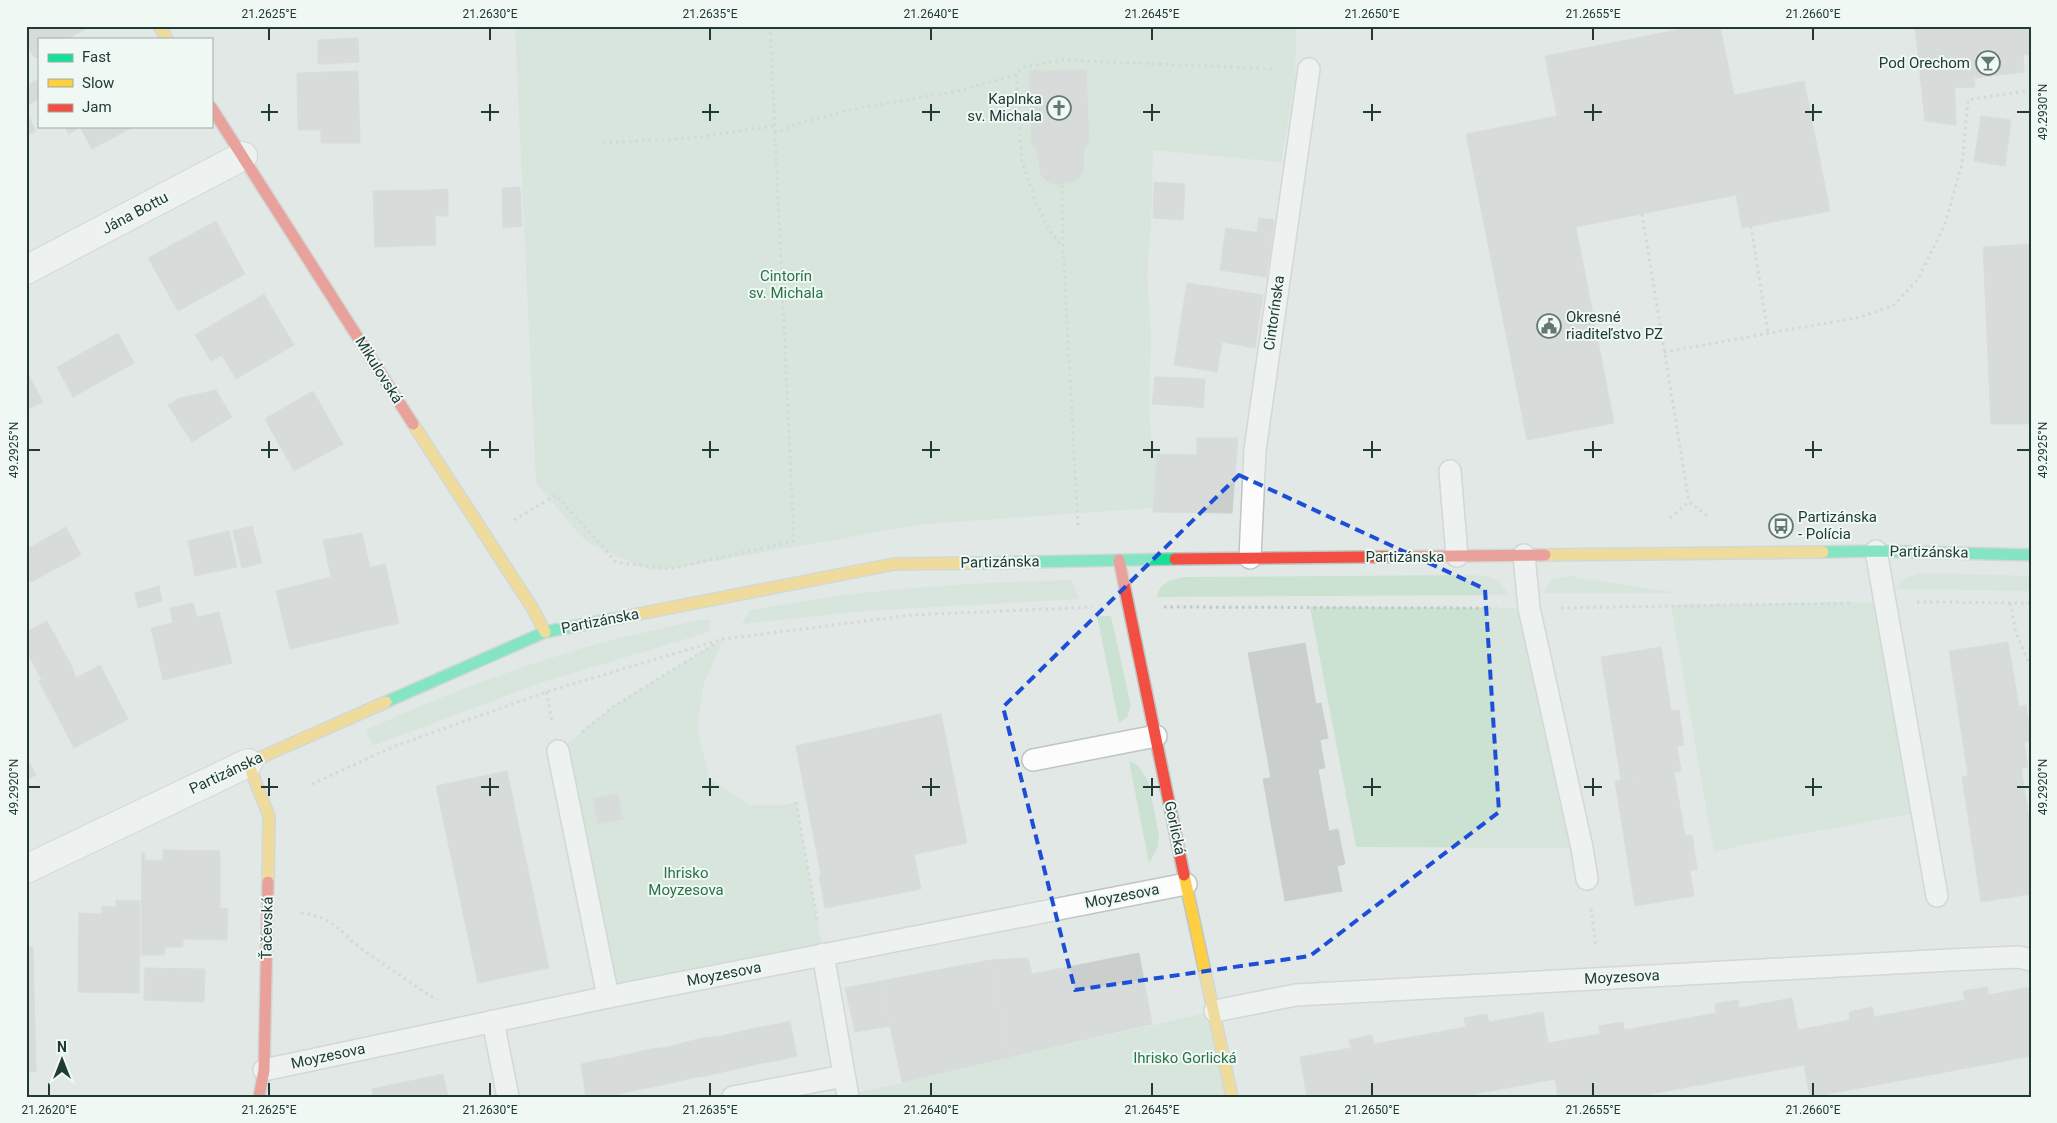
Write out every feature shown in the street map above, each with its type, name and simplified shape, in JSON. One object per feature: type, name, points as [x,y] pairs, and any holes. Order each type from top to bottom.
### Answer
[{"type":"street","points":[[159,26],[166,38]]},
{"type":"street","name":"Mikulovská","points":[[212,109],[533,609],[545,632]]},
{"type":"street","name":"Jána Bottu","points":[[26,270],[243,156]]},
{"type":"street","name":"Partizánska","points":[[26,869],[248,763],[545,632],[894,564],[1876,551],[2031,555]]},
{"type":"street","name":"Gorlická","points":[[1120,560],[1186,884],[1232,1097]]},
{"type":"street","name":"Ťačevská","points":[[248,763],[269,816],[264,1070],[259,1097]]},
{"type":"lane","name":"Cintorínska","points":[[1250,558],[1255,450],[1309,68]]},
{"type":"lane","points":[[1450,470],[1457,556]]},
{"type":"lane","points":[[1876,551],[1937,896]]},
{"type":"lane","points":[[1524,555],[1529,608],[1582,848],[1587,879]]},
{"type":"lane","points":[[1033,760],[1156,736]]},
{"type":"lane","points":[[558,751],[608,997]]},
{"type":"lane","name":"Moyzesova","points":[[264,1070],[608,997],[1186,884]]},
{"type":"lane","points":[[823,954],[848,1097]]},
{"type":"lane","name":"Moyzesova","points":[[1215,1012],[1296,995],[1950,960],[2019,957],[2031,960]]},
{"type":"lane","points":[[493,1021],[508,1097]]},
{"type":"lane","points":[[733,1097],[844,1076]]},
{"type":"path","points":[[514,520],[556,495],[616,562],[669,569],[794,541],[770,26]]},
{"type":"path","points":[[775,133],[796,124],[850,110],[958,92],[1016,75],[1023,66],[1063,60],[1309,68]]},
{"type":"path","points":[[1016,75],[1022,162],[1035,200],[1049,230],[1062,247]]},
{"type":"path","points":[[1664,352],[1862,317],[1894,305],[1918,279],[1945,224],[1962,164],[1968,100],[2031,90]]},
{"type":"path","points":[[603,143],[692,138],[774,126]]},
{"type":"path","points":[[1062,184],[1062,247],[1079,532]]},
{"type":"path","points":[[1642,214],[1688,502],[1715,522]]},
{"type":"path","points":[[1751,226],[1768,334]]},
{"type":"path","points":[[1666,521],[1688,502]]},
{"type":"path","points":[[1916,602],[2031,603]]},
{"type":"path","points":[[2010,603],[2016,633],[2031,667]]},
{"type":"path","points":[[312,784],[395,746],[546,692],[723,639],[912,615],[1092,608]]},
{"type":"path","points":[[558,751],[614,706],[723,639]]},
{"type":"path","points":[[796,802],[823,954]]},
{"type":"path","points":[[1587,879],[1600,978]]},
{"type":"path","points":[[296,912],[316,915],[336,924],[360,947],[442,1003],[468,1026]]},
{"type":"highlighted area","points":[[1239,475],[1485,589],[1499,812],[1310,956],[1075,990],[1003,707]]},
{"type":"green space","name":"Cintorín sv. Michala","points":[[515,26],[1296,26],[1295,80],[1281,162],[1153,150],[1147,276],[1151,336],[1149,404],[1152,453],[1157,454],[1153,508],[923,524],[669,569],[650,570],[592,545],[580,535],[536,483]]},
{"type":"green space","points":[[1922,573],[2031,576],[2031,591],[1895,589],[1903,580]]},
{"type":"green space","points":[[1468,575],[1496,580],[1508,595],[1157,597],[1163,585],[1185,577]]},
{"type":"green space","points":[[1570,576],[1678,593],[1543,593],[1552,580]]},
{"type":"green space","points":[[1072,580],[1079,599],[864,611],[742,624],[749,611],[835,596],[953,585]]},
{"type":"green space","points":[[1885,602],[1922,812],[1762,841],[1714,852],[1671,605]]},
{"type":"green space","points":[[1310,607],[1529,608],[1582,848],[1356,847]]},
{"type":"green space","points":[[1097,616],[1111,616],[1131,706],[1127,717],[1119,723]]},
{"type":"green space","points":[[699,620],[710,620],[709,632],[543,682],[372,746],[366,730],[500,675],[597,644]]},
{"type":"green space","name":"Ihrisko Moyzesova","points":[[723,639],[703,686],[697,730],[710,779],[750,805],[785,805],[796,802],[823,954],[608,997],[558,751],[614,706]]},
{"type":"green space","points":[[1129,761],[1138,765],[1148,781],[1159,835],[1158,847],[1149,863]]},
{"type":"green space","name":"Ihrisko Gorlická","points":[[1215,1011],[1232,1097],[848,1097],[848,1095]]},
{"type":"building","points":[[26,26],[88,27],[70,38],[38,38],[38,56],[35,58],[26,44]]},
{"type":"building","name":"Okresné riaditeľstvo PZ","points":[[1698,26],[1720,26],[1734,95],[1804,81],[1830,211],[1742,228],[1736,195],[1576,227],[1614,423],[1527,440],[1466,134],[1557,116],[1545,56]]},
{"type":"building","points":[[1952,26],[1956,125],[1925,121],[1915,27]]},
{"type":"building","name":"Pod Orechom","points":[[1952,26],[2030,26],[2031,54],[2023,55],[2024,72],[1974,78],[1975,87],[1954,88]]},
{"type":"building","points":[[358,38],[359,62],[318,64],[318,40]]},
{"type":"building","name":"Kaplnka sv. Michala","points":[[1086,70],[1089,144],[1084,149],[1083,170],[1080,177],[1073,182],[1055,185],[1041,175],[1036,147],[1032,146],[1029,71]]},
{"type":"building","points":[[358,71],[360,143],[321,143],[321,130],[298,130],[297,73]]},
{"type":"building","points":[[37,80],[38,100],[26,106],[26,86]]},
{"type":"building","points":[[26,115],[36,131],[26,136]]},
{"type":"building","points":[[1981,116],[2011,120],[2005,166],[1974,161]]},
{"type":"building","points":[[65,128],[78,128],[69,134]]},
{"type":"building","points":[[81,128],[131,128],[92,149]]},
{"type":"building","points":[[1154,182],[1185,184],[1183,220],[1153,218]]},
{"type":"building","points":[[520,187],[522,226],[503,228],[502,188]]},
{"type":"building","points":[[448,189],[448,216],[435,216],[434,190]]},
{"type":"building","points":[[434,190],[436,245],[375,247],[373,191]]},
{"type":"building","points":[[1259,218],[1274,220],[1273,235],[1257,233]]},
{"type":"building","points":[[216,221],[245,274],[178,311],[148,258]]},
{"type":"building","points":[[1226,228],[1273,235],[1266,277],[1220,270]]},
{"type":"building","points":[[2031,244],[2031,424],[1991,424],[1983,247]]},
{"type":"building","points":[[1187,283],[1263,295],[1255,348],[1222,342],[1217,372],[1174,365]]},
{"type":"building","points":[[264,294],[294,345],[236,379],[222,355],[211,361],[195,335]]},
{"type":"building","points":[[118,333],[134,363],[73,397],[57,367]]},
{"type":"building","points":[[26,371],[43,402],[26,410]]},
{"type":"building","points":[[1155,377],[1189,378],[1186,406],[1152,404]]},
{"type":"building","points":[[1189,378],[1205,379],[1203,408],[1186,406]]},
{"type":"building","points":[[216,390],[232,417],[192,442],[168,405],[180,398]]},
{"type":"building","points":[[313,391],[343,444],[294,471],[265,419]]},
{"type":"building","points":[[1197,438],[1238,438],[1232,513],[1153,512],[1157,454],[1197,455]]},
{"type":"building","points":[[252,526],[262,563],[242,568],[233,531]]},
{"type":"building","points":[[66,527],[81,555],[31,582],[26,575],[26,550]]},
{"type":"building","points":[[229,531],[237,567],[195,576],[188,541]]},
{"type":"building","points":[[362,533],[370,568],[331,577],[323,540]]},
{"type":"building","points":[[385,564],[399,623],[344,636],[331,577]]},
{"type":"building","points":[[331,577],[344,636],[290,649],[276,591]]},
{"type":"building","points":[[159,586],[162,601],[138,608],[135,593]]},
{"type":"building","points":[[193,603],[197,618],[173,623],[170,608]]},
{"type":"building","points":[[219,612],[232,663],[163,680],[151,628]]},
{"type":"building","points":[[47,621],[71,665],[42,680],[26,650],[26,632]]},
{"type":"building","points":[[2008,642],[2019,707],[2026,705],[2031,735],[2031,741],[2024,742],[2028,767],[2021,768],[2031,830],[2031,894],[1981,902],[1962,777],[1968,776],[1949,651]]},
{"type":"building","points":[[1305,643],[1316,704],[1321,703],[1328,738],[1320,740],[1325,768],[1271,778],[1248,653]]},
{"type":"building","points":[[1661,647],[1671,711],[1679,710],[1684,745],[1677,746],[1681,771],[1621,780],[1601,657]]},
{"type":"building","points":[[71,665],[76,678],[100,665],[128,719],[74,748],[39,681]]},
{"type":"building","points":[[941,714],[967,843],[821,875],[796,746]]},
{"type":"building","points":[[26,758],[36,775],[26,780]]},
{"type":"building","points":[[1318,769],[1329,831],[1338,829],[1345,864],[1337,866],[1342,891],[1285,901],[1263,779]]},
{"type":"building","points":[[507,771],[549,968],[478,983],[436,786]]},
{"type":"building","points":[[1674,772],[1685,836],[1692,835],[1697,869],[1690,871],[1694,896],[1635,906],[1615,781]]},
{"type":"building","points":[[618,794],[623,819],[598,824],[593,799]]},
{"type":"building","points":[[163,850],[220,851],[220,908],[228,909],[227,940],[183,939],[183,947],[165,947],[164,955],[141,955],[142,853],[145,853],[145,860],[163,861]]},
{"type":"building","points":[[914,854],[921,889],[825,908],[819,875]]},
{"type":"building","points":[[116,900],[140,901],[139,993],[78,992],[79,913],[102,914],[102,906],[116,907]]},
{"type":"building","points":[[33,947],[36,1072],[26,1072],[26,948]]},
{"type":"building","points":[[1139,953],[1152,1024],[1010,1057],[990,960],[1028,958],[1032,974]]},
{"type":"building","points":[[990,960],[1010,1057],[941,1073],[932,1031],[893,1040],[881,981]]},
{"type":"building","points":[[145,968],[205,969],[204,1002],[144,1000]]},
{"type":"building","points":[[881,981],[890,1026],[855,1032],[845,988]]},
{"type":"building","points":[[1987,987],[1989,995],[2031,987],[2031,1056],[1812,1097],[1810,1097],[1804,1065],[1636,1097],[1558,1097],[1555,1079],[1459,1097],[1307,1097],[1300,1057],[1351,1048],[1349,1040],[1372,1035],[1374,1044],[1466,1027],[1464,1018],[1487,1014],[1489,1022],[1543,1012],[1548,1043],[1600,1034],[1599,1026],[1623,1022],[1624,1030],[1716,1013],[1715,1004],[1725,1002],[1738,1000],[1739,1008],[1792,998],[1798,1030],[1850,1020],[1849,1012],[1872,1007],[1874,1017],[1965,1000],[1963,991]]},
{"type":"building","points":[[790,1021],[797,1056],[780,1060],[773,1025]]},
{"type":"building","points":[[773,1025],[780,1060],[762,1063],[755,1028]]},
{"type":"building","points":[[755,1028],[762,1063],[745,1067],[738,1032]]},
{"type":"building","points":[[932,1031],[941,1073],[902,1082],[893,1040]]},
{"type":"building","points":[[738,1032],[745,1067],[727,1071],[721,1036]]},
{"type":"building","points":[[721,1036],[727,1071],[710,1075],[703,1038]]},
{"type":"building","points":[[703,1038],[710,1075],[692,1078],[686,1042]]},
{"type":"building","points":[[686,1042],[692,1078],[675,1082],[669,1047]]},
{"type":"building","points":[[669,1047],[675,1082],[658,1086],[651,1049]]},
{"type":"building","points":[[651,1049],[658,1086],[640,1089],[634,1053]]},
{"type":"building","points":[[634,1053],[640,1089],[623,1093],[617,1057]]},
{"type":"building","points":[[617,1057],[623,1093],[606,1097],[599,1060]]},
{"type":"building","points":[[599,1060],[606,1097],[586,1097],[581,1064]]},
{"type":"building","points":[[443,1074],[448,1097],[373,1097],[372,1089]]},
{"type":"traffic: fast","points":[[1823,552],[1876,551],[2031,555]]},
{"type":"traffic: fast","points":[[977,563],[1175,559]]},
{"type":"traffic: fast","points":[[386,702],[545,632],[613,619]]},
{"type":"traffic: slow","points":[[159,26],[166,38]]},
{"type":"traffic: slow","points":[[413,424],[533,609],[545,632]]},
{"type":"traffic: slow","points":[[1545,555],[1823,552]]},
{"type":"traffic: slow","points":[[613,619],[894,564],[977,563]]},
{"type":"traffic: slow","points":[[268,882],[269,816],[248,763],[386,702]]},
{"type":"traffic: slow","points":[[1184,875],[1232,1097]]},
{"type":"traffic: jam","points":[[212,109],[413,424]]},
{"type":"traffic: jam","points":[[1175,559],[1545,555]]},
{"type":"traffic: jam","points":[[1119,560],[1184,875]]},
{"type":"traffic: jam","points":[[259,1097],[264,1070],[268,882]]},
{"type":"place","name":"Pod Orechom","points":[[1988,63]]},
{"type":"place","name":"Kaplnka sv. Michala","points":[[1059,108]]},
{"type":"place","name":"Okresné riaditeľstvo PZ","points":[[1549,326]]},
{"type":"place","name":"Partizánska - Polícia","points":[[1781,526]]}]
